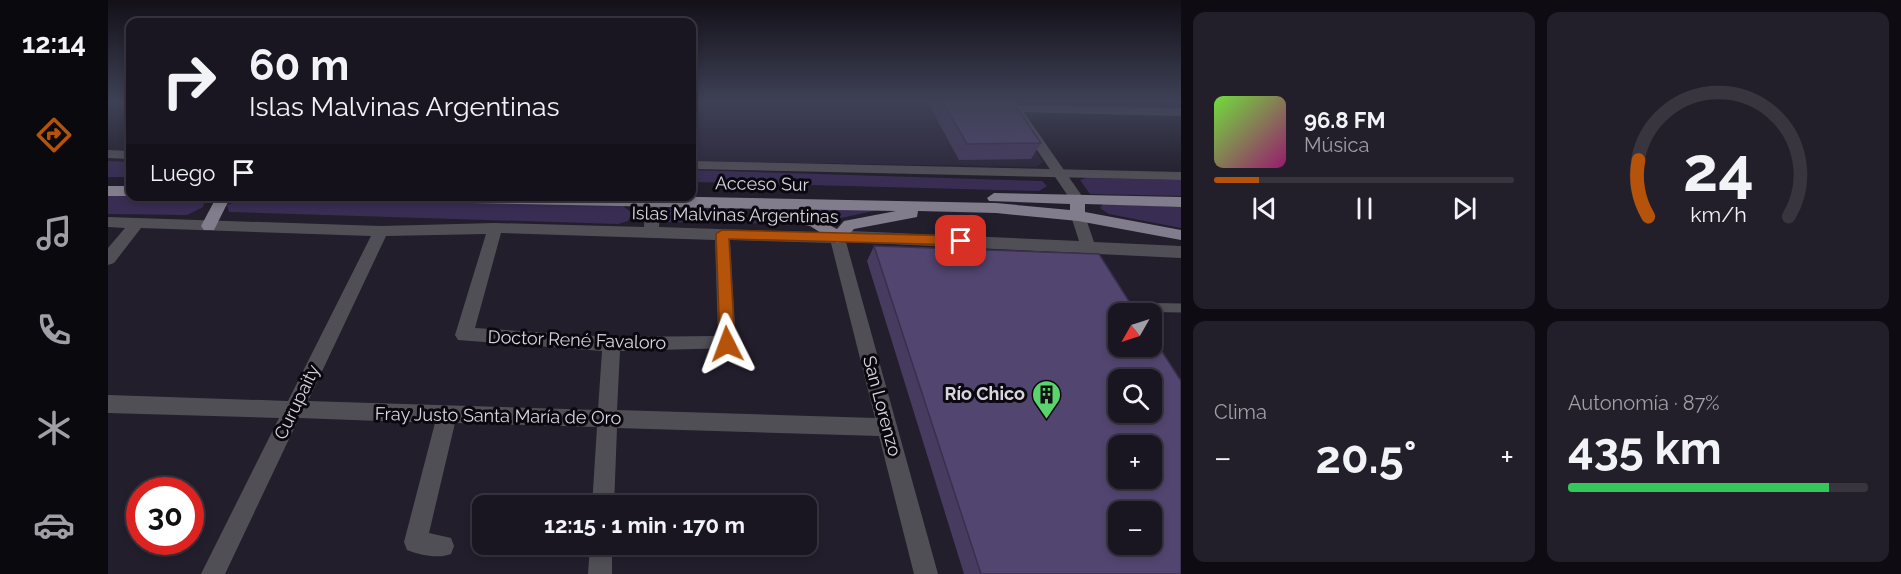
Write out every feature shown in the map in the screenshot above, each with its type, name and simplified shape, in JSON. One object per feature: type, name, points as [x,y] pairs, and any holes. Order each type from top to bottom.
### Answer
[{"type":"main road","points":[[108,183],[126,183]]},
{"type":"main road","points":[[108,191],[126,191]]},
{"type":"main road","name":"Acceso Sur","points":[[696,194],[1181,202]]},
{"type":"main road","points":[[1077,199],[1078,216]]},
{"type":"main road","points":[[208,226],[221,201]]},
{"type":"main road","name":"Acceso Sur","points":[[690,201],[996,208],[1078,216],[1181,235]]},
{"type":"main road","points":[[727,203],[755,211],[807,219],[830,229],[837,238],[849,225],[937,207]]},
{"type":"street","points":[[1028,128],[1077,199]]},
{"type":"street","points":[[108,154],[126,155]]},
{"type":"street","points":[[696,165],[906,172],[1058,172],[1181,176]]},
{"type":"street","points":[[651,233],[653,201]]},
{"type":"street","points":[[1078,216],[1088,247],[1100,272]]},
{"type":"street","name":"Islas Malvinas Argentinas","points":[[108,222],[381,231],[495,228],[837,238],[851,236],[1181,252]]},
{"type":"street","points":[[108,259],[137,223]]},
{"type":"street","name":"Doctor René Favaloro","points":[[495,228],[464,335],[611,344],[727,344],[722,234]]},
{"type":"street","name":"Curupaity","points":[[213,574],[381,231]]},
{"type":"street","name":"San Lorenzo","points":[[837,238],[926,574]]},
{"type":"street","points":[[1110,290],[1118,303]]},
{"type":"street","points":[[604,495],[611,344]]},
{"type":"street","name":"Fray Justo Santa María de Oro","points":[[108,404],[887,427]]},
{"type":"street","points":[[443,546],[416,542],[447,415]]},
{"type":"street","points":[[600,574],[601,555]]},
{"type":"lane","points":[[1162,309],[1181,308]]},
{"type":"shaded area","points":[[696,128],[1021,128],[1043,162],[1036,167],[696,161]]},
{"type":"shaded area","points":[[108,161],[126,162],[126,177],[108,177]]},
{"type":"shaded area","points":[[696,170],[1042,181],[1047,186],[1039,191],[696,182]]},
{"type":"shaded area","points":[[1086,178],[1181,180],[1181,196],[1090,194],[1080,180]]},
{"type":"shaded area","points":[[108,195],[126,195],[126,201],[205,201],[203,207],[187,215],[108,214]]},
{"type":"shaded area","points":[[238,201],[408,201],[622,205],[632,213],[628,221],[618,224],[229,212],[227,205]]},
{"type":"shaded area","points":[[1103,204],[1181,207],[1181,228],[1109,214],[1100,208]]},
{"type":"shaded area","points":[[725,208],[750,217],[795,224],[660,222],[659,209]]},
{"type":"shaded area","points":[[794,208],[878,210],[827,221]]},
{"type":"building","points":[[958,128],[1030,128],[1041,143],[967,144]]},
{"type":"building","name":"Río Chico","points":[[874,246],[1099,254],[1130,303],[1108,303],[1108,357],[1162,357],[1162,352],[1181,381],[1181,574],[981,574]]},
{"type":"place","name":"Río Chico","points":[[1046,420]]},
{"type":"route","points":[[727,344],[722,234],[961,241]]}]
